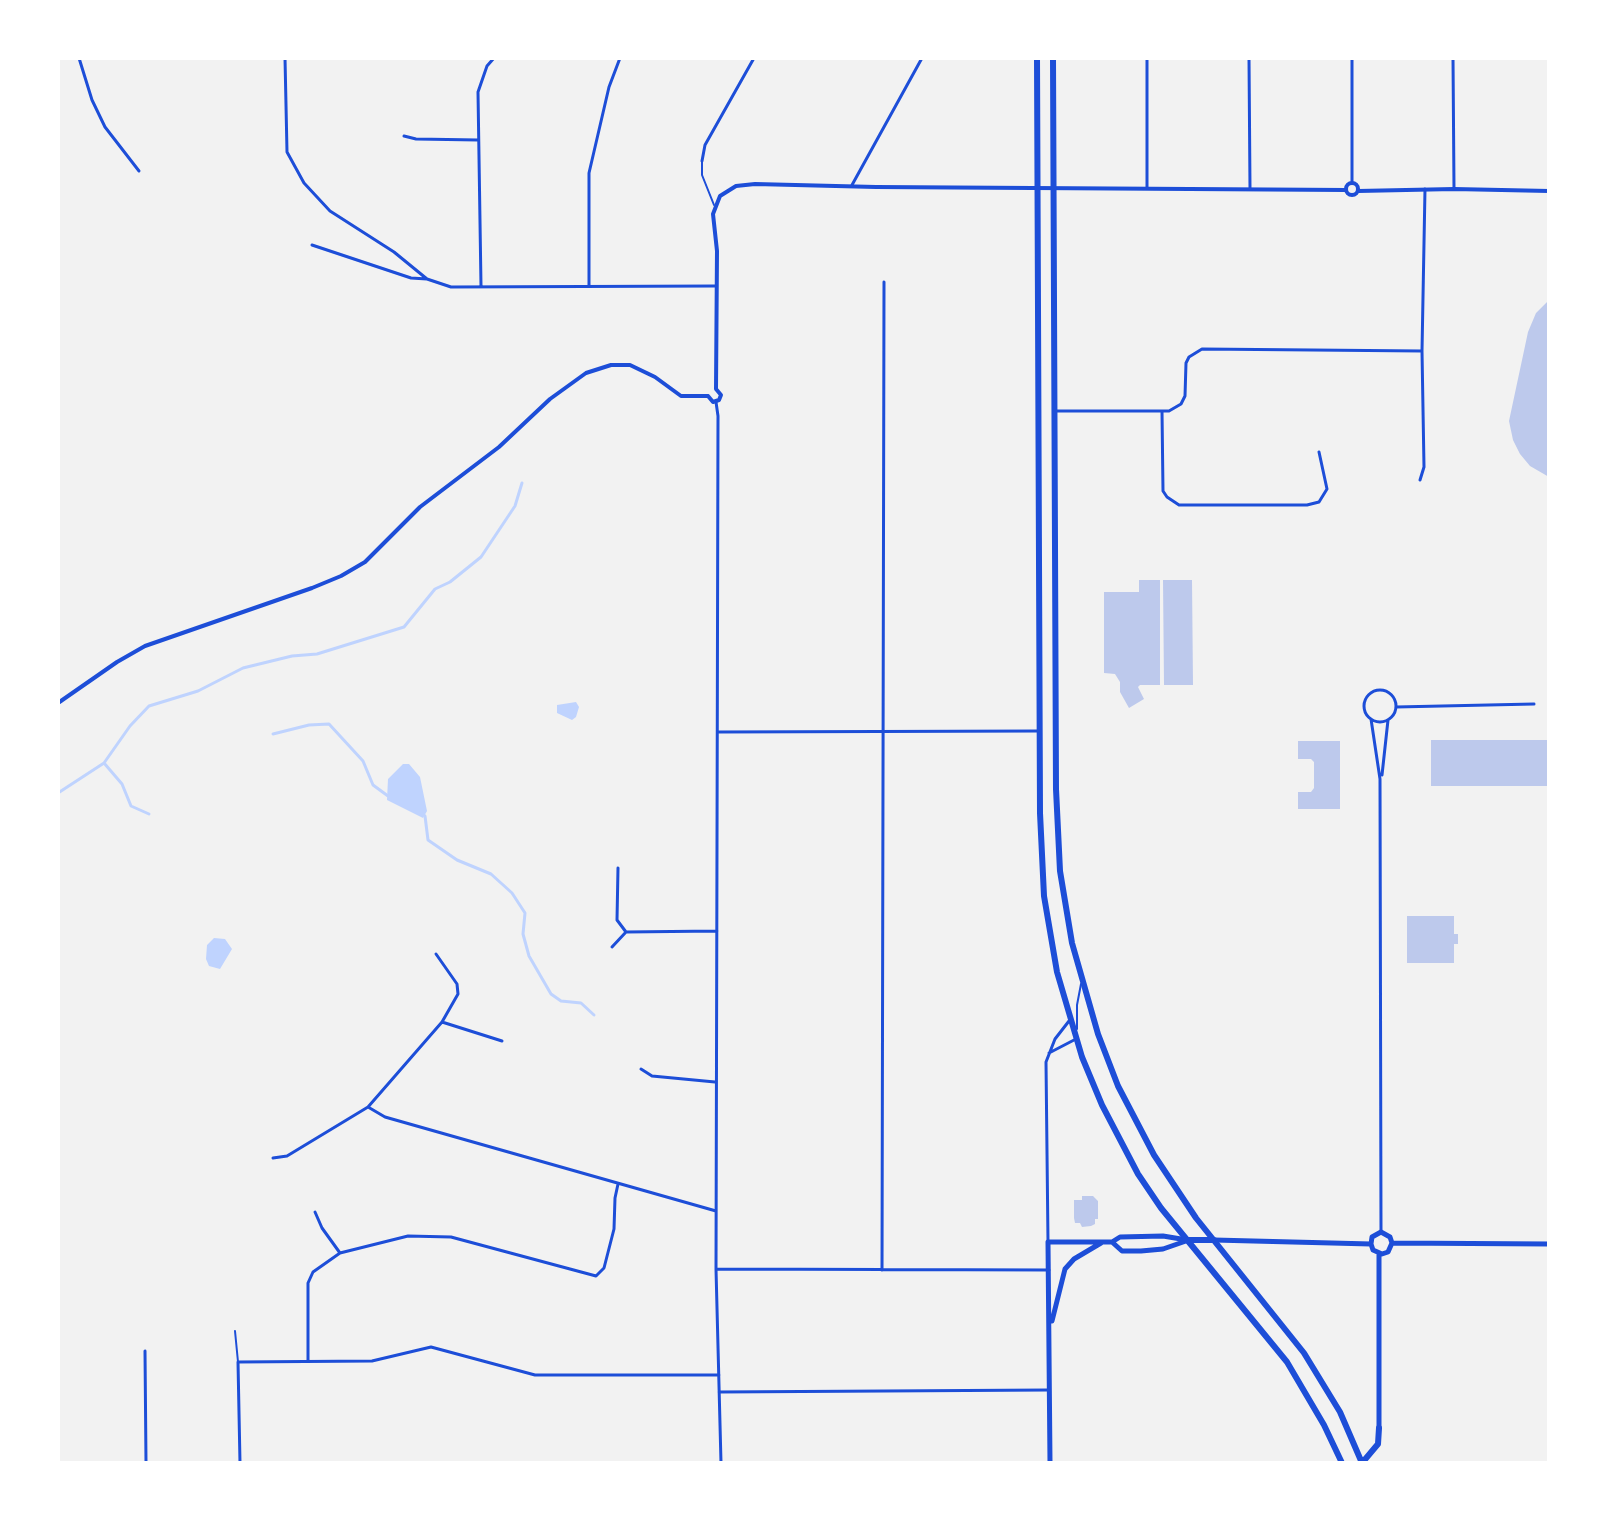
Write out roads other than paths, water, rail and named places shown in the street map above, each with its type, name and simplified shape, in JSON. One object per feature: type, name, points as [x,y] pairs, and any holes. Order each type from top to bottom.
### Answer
[{"type":"highway","points":[[1037,58],[1041,843],[1044,896],[1057,972],[1076,1039],[1120,1141],[1161,1208],[1287,1362],[1342,1463]]},
{"type":"highway","points":[[1053,58],[1057,826],[1063,894],[1082,983],[1098,1034],[1133,1117],[1177,1192],[1304,1353],[1340,1412],[1362,1463],[1378,1444],[1379,1428]]},
{"type":"highway","points":[[1187,1240],[1214,1240]]},
{"type":"main road","points":[[1381,1232],[1390,1237],[1392,1243],[1388,1252],[1379,1254],[1371,1244],[1372,1237],[1381,1232]]},
{"type":"main road","points":[[1050,1463],[1048,1242],[1101,1243],[1120,1237],[1163,1236],[1187,1240]]},
{"type":"main road","points":[[1112,1242],[1122,1251],[1141,1251],[1163,1249],[1187,1240]]},
{"type":"main road","points":[[1214,1240],[1371,1244]]},
{"type":"main road","points":[[1050,1336],[1058,1287],[1065,1269],[1079,1255],[1101,1243]]},
{"type":"main road","points":[[1392,1243],[1549,1244]]},
{"type":"main road","points":[[1379,1254],[1379,1428]]},
{"type":"street","points":[[79,58],[92,100],[105,127],[139,171]]},
{"type":"street","points":[[285,58],[287,152],[304,183],[330,211],[394,252],[427,279]]},
{"type":"street","points":[[481,287],[478,92],[487,66],[494,58]]},
{"type":"street","points":[[589,287],[589,173],[609,87],[620,58]]},
{"type":"street","points":[[702,161],[705,145],[754,58]]},
{"type":"street","points":[[852,185],[922,58]]},
{"type":"street","points":[[1147,58],[1147,188]]},
{"type":"street","points":[[1249,58],[1250,189]]},
{"type":"street","points":[[1352,58],[1352,183]]},
{"type":"street","points":[[1453,58],[1454,189]]},
{"type":"street","points":[[404,136],[478,140]]},
{"type":"street","points":[[1346,190],[1347,185],[1352,183]]},
{"type":"street","points":[[1352,183],[1357,185],[1358,191]]},
{"type":"street","points":[[721,1463],[716,1269],[716,402],[721,395],[716,389],[718,286],[713,222],[720,196],[736,186],[755,184],[1346,190],[1350,194],[1358,191],[1425,189],[1549,191]]},
{"type":"street","points":[[1420,480],[1424,467],[1422,351],[1425,189]]},
{"type":"street","points":[[312,245],[411,278],[427,279],[451,287],[718,286]]},
{"type":"street","points":[[882,1270],[884,282]]},
{"type":"street","points":[[1054,411],[1169,411],[1181,404],[1185,396],[1186,363],[1202,349],[1422,351]]},
{"type":"street","points":[[58,703],[145,646],[312,588],[365,562],[420,507],[499,447],[550,399],[586,373],[611,365],[630,365],[681,396],[708,396]]},
{"type":"street","points":[[716,389],[710,390],[708,396],[710,401],[716,402]]},
{"type":"street","points":[[1162,411],[1163,491],[1179,505],[1307,505],[1319,502],[1327,489],[1319,452]]},
{"type":"street","points":[[1371,719],[1379,722],[1388,720],[1394,714],[1396,707],[1388,692],[1377,690],[1365,704],[1371,719],[1380,779],[1381,1232]]},
{"type":"street","points":[[1396,707],[1534,704]]},
{"type":"street","points":[[1380,779],[1384,768],[1388,720]]},
{"type":"street","points":[[718,732],[1040,731]]},
{"type":"street","points":[[618,868],[617,920],[626,932]]},
{"type":"street","points":[[612,947],[626,932],[717,931]]},
{"type":"street","points":[[273,1158],[287,1156],[368,1107],[442,1022],[458,994],[457,984],[436,954]]},
{"type":"street","points":[[1048,1242],[1044,1077],[1055,1039],[1070,1020]]},
{"type":"street","points":[[442,1022],[502,1041]]},
{"type":"street","points":[[1049,1053],[1076,1039]]},
{"type":"street","points":[[641,1069],[652,1076],[716,1082]]},
{"type":"street","points":[[368,1107],[385,1117],[716,1211]]},
{"type":"street","points":[[308,1361],[308,1283],[313,1272],[340,1253],[418,1234],[451,1237],[596,1276],[604,1268],[614,1229],[618,1184]]},
{"type":"street","points":[[315,1212],[340,1253]]},
{"type":"street","points":[[716,1269],[1049,1270]]},
{"type":"street","points":[[240,1463],[238,1362],[372,1361],[431,1347],[535,1375],[719,1375]]},
{"type":"street","points":[[145,1351],[146,1463]]},
{"type":"street","points":[[719,1392],[1050,1390]]},
{"type":"lane","points":[[702,161],[702,175],[715,206]]},
{"type":"lane","points":[[1076,1039],[1077,1005],[1082,983]]},
{"type":"lane","points":[[235,1331],[238,1362]]},
{"type":"water","points":[[576,702],[579,707],[572,720],[557,713],[557,705]]},
{"type":"water","points":[[403,764],[409,764],[420,777],[427,811],[423,818],[387,800],[388,779]]},
{"type":"water","points":[[214,938],[225,939],[232,949],[220,969],[209,966],[206,959],[207,945]]},
{"type":"waterway","points":[[58,793],[104,763],[130,726],[149,706],[198,691],[243,668],[292,656],[317,654],[404,627],[435,589],[450,582],[481,557],[515,506],[522,483]]},
{"type":"waterway","points":[[273,734],[309,725],[329,724],[363,761],[373,785],[388,796]]},
{"type":"waterway","points":[[104,763],[122,784],[131,806],[149,814]]},
{"type":"waterway","points":[[423,814],[428,840],[457,860],[491,874],[512,893],[525,913],[523,934],[529,956],[551,994],[561,1001],[581,1003],[594,1015]]}]
